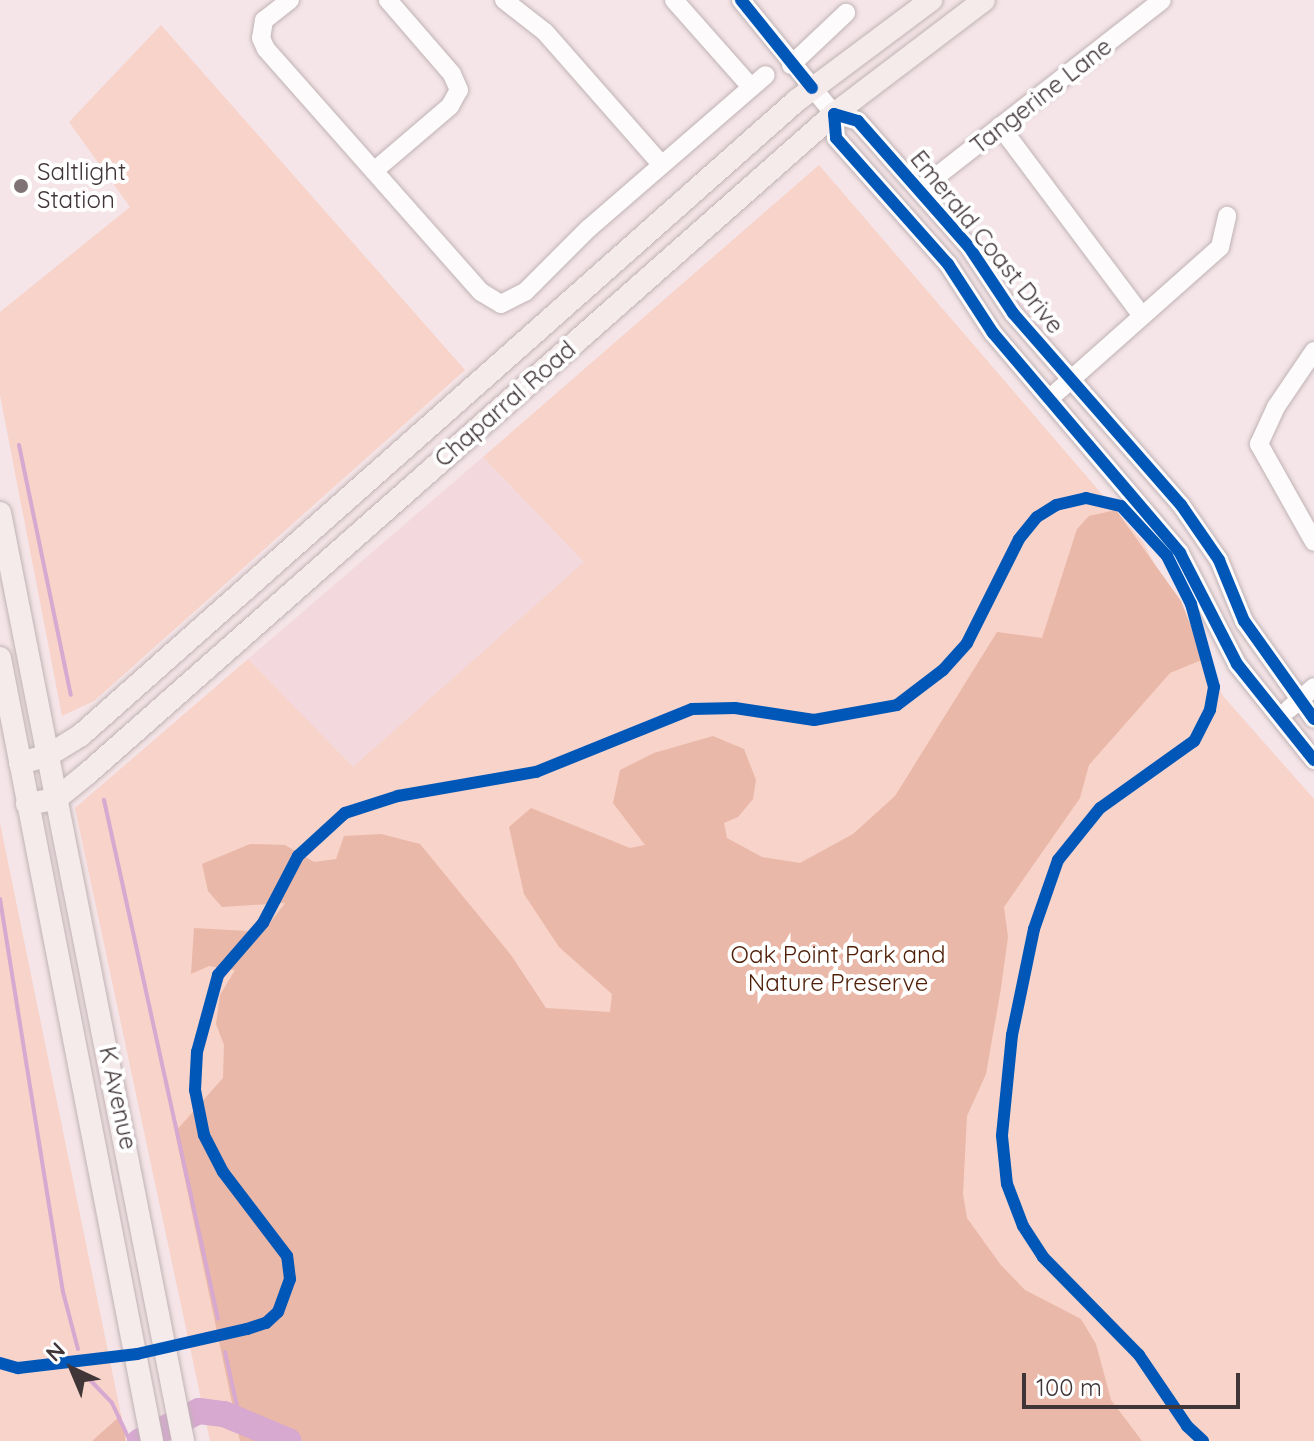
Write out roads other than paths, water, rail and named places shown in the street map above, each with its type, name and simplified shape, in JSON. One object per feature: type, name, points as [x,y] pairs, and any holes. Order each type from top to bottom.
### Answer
[{"type":"main road","name":"Chaparral Road","points":[[22,770],[81,735],[812,88],[931,0]]},
{"type":"main road","name":"Chaparral Road","points":[[56,799],[834,114],[984,0]]},
{"type":"main road","points":[[606,270],[630,295]]},
{"type":"main road","points":[[358,489],[380,515]]},
{"type":"main road","name":"K Avenue","points":[[0,513],[183,1441]]},
{"type":"main road","name":"K Avenue","points":[[0,658],[152,1441]]},
{"type":"main road","points":[[27,804],[56,799]]},
{"type":"street","points":[[290,0],[264,20],[261,38],[266,49],[481,292],[501,304],[525,292],[661,164],[758,81],[674,0]]},
{"type":"street","points":[[374,171],[450,106],[459,90],[452,74],[388,0]]},
{"type":"street","points":[[504,0],[545,32],[661,164]]},
{"type":"street","name":"Emerald Coast Drive","points":[[741,0],[834,114],[858,121],[969,247],[1013,313],[1072,378],[1205,538],[1244,621],[1298,701],[1314,719]]},
{"type":"street","name":"Tangerine Lane","points":[[919,190],[1162,0]]},
{"type":"street","points":[[791,65],[846,13]]},
{"type":"street","name":"Emerald Coast Drive","points":[[834,114],[836,138],[948,264],[993,333],[1180,553],[1237,664],[1278,719],[1314,760]]},
{"type":"street","points":[[1000,126],[1142,316]]},
{"type":"street","points":[[1049,399],[1220,247],[1227,216]]},
{"type":"street","points":[[1314,351],[1276,407],[1259,444],[1314,542]]},
{"type":"street","points":[[1278,719],[1314,687]]},
{"type":"waterway","points":[[19,445],[71,695]]},
{"type":"waterway","points":[[104,800],[218,1319]]},
{"type":"waterway","points":[[0,899],[63,1292],[78,1349]]},
{"type":"waterway","points":[[225,1352],[240,1420]]},
{"type":"waterway","points":[[91,1381],[112,1403],[130,1441]]},
{"type":"waterway","points":[[140,1441],[199,1411],[224,1414],[289,1441]]},
{"type":"place","name":"Saltlight Station","points":[[21,186]]},
{"type":"park label","name":"Oak Point Park and Nature Preserve","points":[[838,969]]}]
